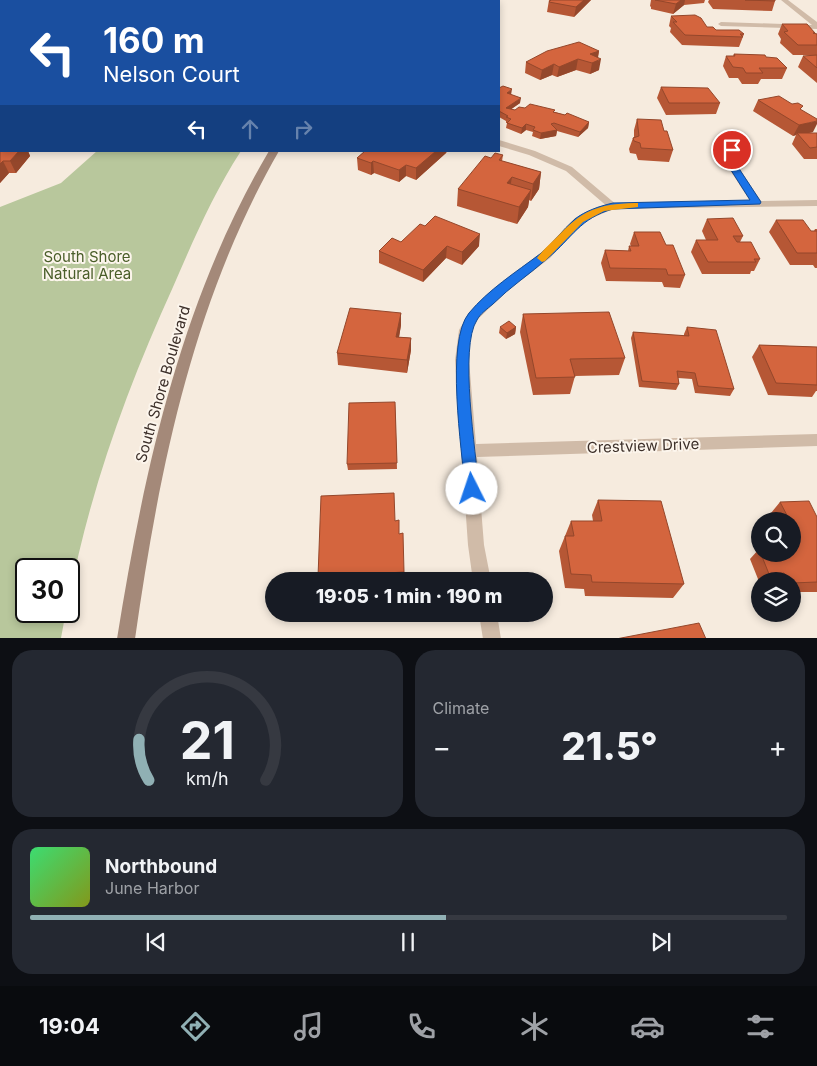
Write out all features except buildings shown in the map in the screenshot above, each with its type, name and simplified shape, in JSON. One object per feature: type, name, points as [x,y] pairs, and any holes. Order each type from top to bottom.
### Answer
[{"type":"main road","name":"South Shore Boulevard","points":[[126,638],[141,541],[160,447],[192,332],[234,230],[252,191],[273,152]]},
{"type":"street","points":[[784,0],[817,26]]},
{"type":"street","points":[[721,24],[817,26]]},
{"type":"street","points":[[500,143],[532,153],[569,169],[613,206]]},
{"type":"street","points":[[732,150],[733,167],[757,202]]},
{"type":"street","points":[[480,572],[476,545],[462,360],[465,330],[473,316],[503,288],[546,254],[579,220],[601,209],[613,206],[757,202],[817,203]]},
{"type":"street","name":"Crestview Drive","points":[[469,451],[817,440]]},
{"type":"street","points":[[489,622],[492,638]]},
{"type":"green space","name":"South Shore Natural Area","points":[[96,152],[240,152],[212,201],[140,363],[99,479],[78,558],[15,558],[15,623],[64,623],[61,638],[0,638],[0,207],[61,183]]},
{"type":"slow traffic","points":[[542,258],[579,220],[601,209],[613,206],[635,205]]},
{"type":"route","points":[[472,489],[462,360],[465,330],[473,316],[503,288],[533,266],[579,220],[601,209],[613,206],[757,202],[733,167],[732,150]]}]
